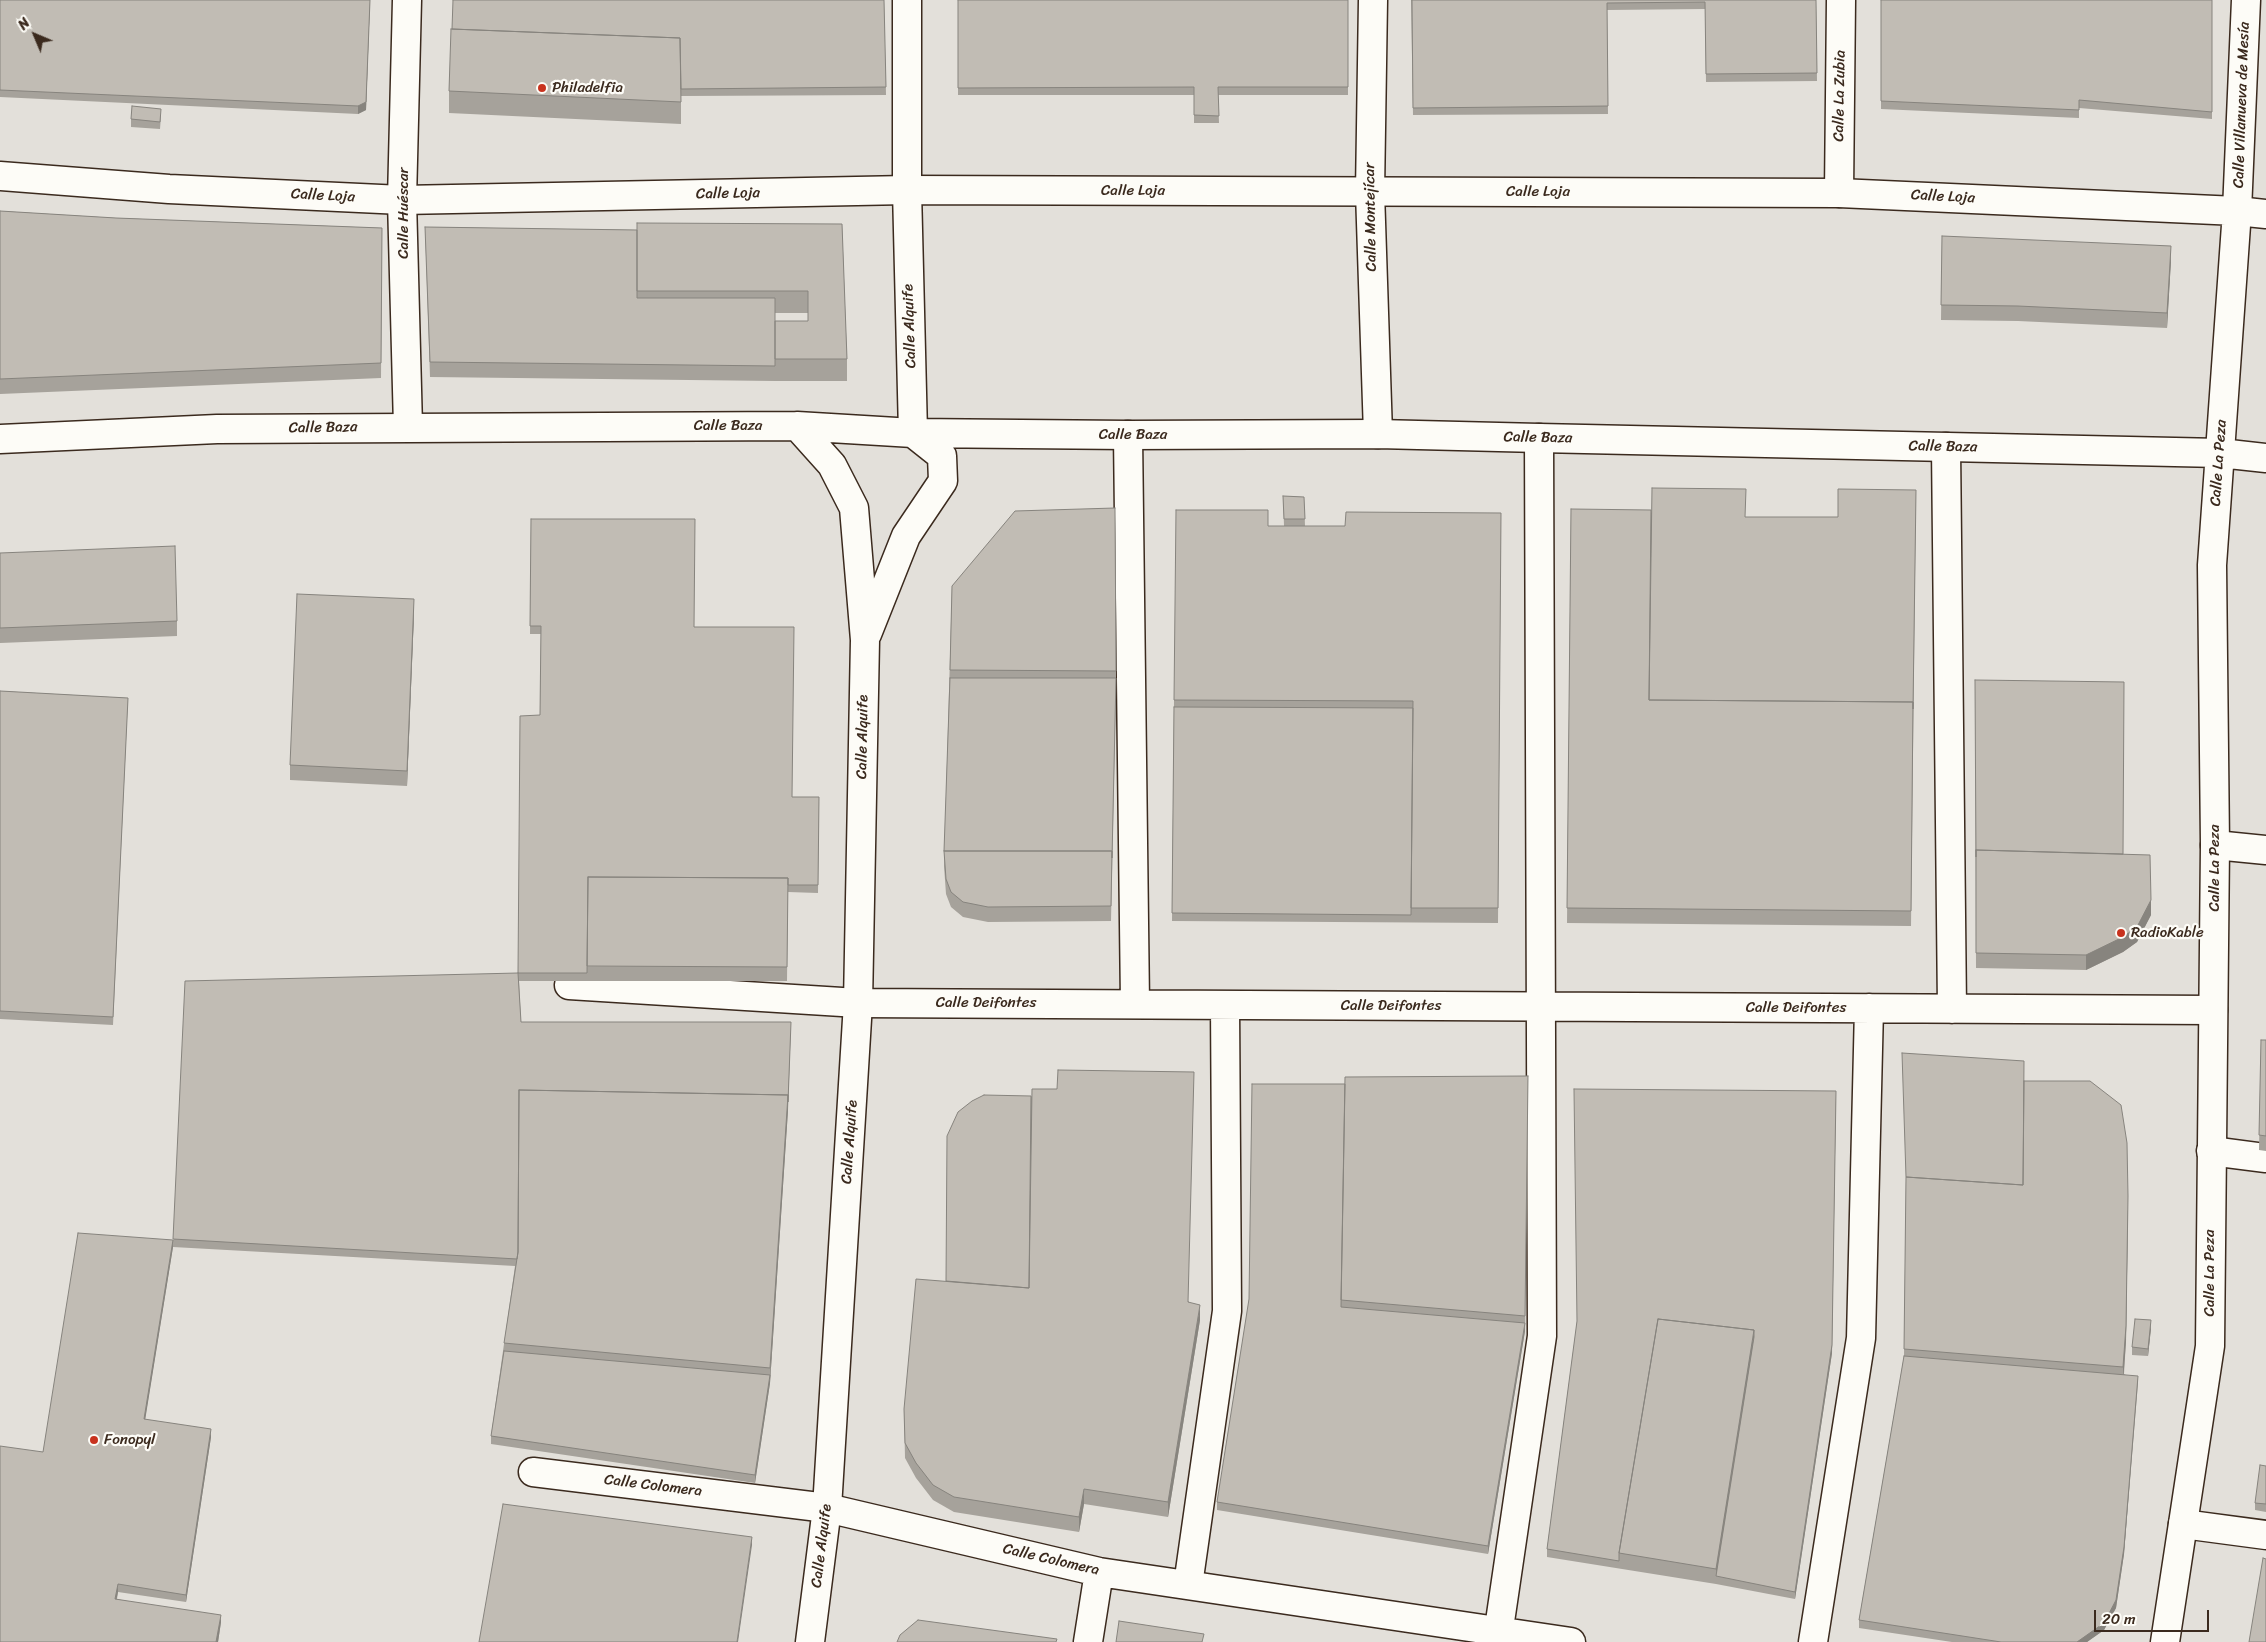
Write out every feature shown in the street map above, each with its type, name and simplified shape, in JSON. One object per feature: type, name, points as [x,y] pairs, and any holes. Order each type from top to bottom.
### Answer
[{"type":"street","name":"Calle Huéscar","points":[[408,0],[402,200],[408,426]]},
{"type":"street","name":"Calle Alquife","points":[[865,640],[906,536],[942,481],[942,456],[913,432],[907,190],[907,0]]},
{"type":"street","name":"Calle Montejícar","points":[[1373,0],[1370,192],[1378,434]]},
{"type":"street","name":"Calle La Zubia","points":[[1839,193],[1842,0]]},
{"type":"street","name":"Calle Villanueva de Mesía","points":[[2237,211],[2246,0]]},
{"type":"street","name":"Calle Loja","points":[[0,176],[169,189],[402,200],[907,190],[1839,193],[2237,211],[2266,214]]},
{"type":"street","name":"Calle La Peza","points":[[2165,1642],[2210,1346],[2215,845],[2212,565],[2237,211]]},
{"type":"street","name":"Calle Baza","points":[[0,439],[217,429],[408,426],[797,426],[913,432],[1128,435],[1378,434],[2220,453],[2266,458]]},
{"type":"street","name":"Calle Alquife","points":[[797,426],[832,464],[854,508],[865,640],[858,1003],[827,1508],[810,1642]]},
{"type":"street","points":[[1128,435],[1135,1004]]},
{"type":"street","points":[[1498,1637],[1542,1336],[1539,438]]},
{"type":"street","points":[[1946,447],[1952,1009]]},
{"type":"street","points":[[2215,845],[2266,850]]},
{"type":"street","name":"Calle Deifontes","points":[[570,985],[858,1003],[2213,1010]]},
{"type":"street","points":[[1188,1585],[1227,1310],[1225,1005]]},
{"type":"street","points":[[1813,1642],[1861,1338],[1869,1008]]},
{"type":"street","points":[[2211,1151],[2266,1158]]},
{"type":"street","name":"Calle Colomera","points":[[533,1472],[827,1508],[1099,1572],[1498,1637],[1571,1642]]},
{"type":"street","points":[[2183,1524],[2266,1535]]},
{"type":"street","points":[[1088,1642],[1099,1572]]},
{"type":"shaded area","points":[[0,0],[2266,0],[2266,1642],[0,1642]]},
{"type":"building","points":[[0,0],[370,0],[366,102],[358,106],[0,90]]},
{"type":"building","points":[[453,0],[884,0],[886,87],[681,89],[680,38],[452,29]]},
{"type":"building","points":[[958,0],[1348,0],[1348,87],[1218,87],[1219,116],[1194,115],[1194,87],[958,88]]},
{"type":"building","points":[[1412,0],[1816,0],[1817,73],[1706,74],[1705,2],[1607,3],[1608,106],[1413,108]]},
{"type":"building","points":[[1881,0],[2212,0],[2212,112],[2079,100],[2079,110],[1881,101]]},
{"type":"building","points":[[451,29],[680,38],[681,102],[449,91]]},
{"type":"building","points":[[132,106],[161,109],[160,122],[131,119]]},
{"type":"building","points":[[0,211],[116,218],[382,228],[381,363],[0,379]]},
{"type":"building","points":[[637,223],[842,224],[847,359],[775,359],[775,321],[808,321],[808,291],[637,291]]},
{"type":"building","points":[[425,227],[637,230],[637,298],[775,298],[775,366],[430,362]]},
{"type":"building","points":[[1942,236],[2171,246],[2167,313],[2018,306],[1941,305]]},
{"type":"building","points":[[1652,488],[1746,489],[1745,517],[1838,517],[1838,489],[1916,490],[1913,709],[1913,702],[1649,700]]},
{"type":"building","points":[[1283,496],[1304,497],[1305,519],[1284,519]]},
{"type":"building","points":[[1115,508],[1116,671],[950,670],[952,586],[1015,511]]},
{"type":"building","points":[[1571,509],[1651,510],[1649,700],[1913,702],[1911,911],[1567,908]]},
{"type":"building","points":[[1176,510],[1268,510],[1268,526],[1345,526],[1346,512],[1501,513],[1498,908],[1411,908],[1413,701],[1174,700]]},
{"type":"building","points":[[531,519],[695,519],[694,627],[794,627],[792,797],[819,797],[818,885],[788,885],[788,878],[588,877],[587,973],[518,973],[520,716],[540,715],[541,626],[530,626]]},
{"type":"building","points":[[175,546],[177,621],[0,628],[0,553]]},
{"type":"building","points":[[297,594],[414,599],[407,771],[290,765]]},
{"type":"building","points":[[950,678],[1116,678],[1112,858],[1112,851],[944,851]]},
{"type":"building","points":[[1975,680],[2124,682],[2123,854],[1976,850],[1976,857]]},
{"type":"building","points":[[0,691],[128,698],[113,1017],[0,1011]]},
{"type":"building","points":[[1174,707],[1413,708],[1411,915],[1172,913]]},
{"type":"building","points":[[1976,850],[2150,855],[2151,900],[2137,927],[2123,937],[2086,955],[1976,953]]},
{"type":"building","points":[[944,851],[1112,851],[1111,906],[988,907],[963,902],[951,892],[946,879]]},
{"type":"building","points":[[588,877],[788,878],[787,967],[587,966]]},
{"type":"building","points":[[518,973],[521,1022],[791,1022],[788,1102],[788,1095],[519,1090],[517,1259],[173,1239],[185,981]]},
{"type":"building","points":[[2261,1040],[2266,1040],[2266,1136],[2259,1135]]},
{"type":"building","points":[[1902,1053],[2024,1061],[2023,1185],[1906,1177]]},
{"type":"building","points":[[1058,1070],[1194,1072],[1188,1302],[1200,1305],[1168,1502],[1084,1489],[1079,1517],[954,1497],[933,1485],[916,1463],[905,1443],[904,1409],[916,1279],[1029,1288],[1032,1089],[1057,1089]]},
{"type":"building","points":[[1528,1076],[1525,1316],[1341,1300],[1345,1077]]},
{"type":"building","points":[[2024,1081],[2090,1081],[2121,1105],[2127,1143],[2128,1196],[2126,1326],[2123,1367],[1904,1349],[1906,1177],[2023,1185]]},
{"type":"building","points":[[1252,1084],[1345,1084],[1341,1307],[1525,1323],[1488,1546],[1217,1502],[1249,1299]]},
{"type":"building","points":[[1574,1089],[1836,1091],[1832,1345],[1795,1592],[1716,1576],[1754,1330],[1658,1319],[1619,1561],[1547,1549],[1577,1321]]},
{"type":"building","points":[[519,1090],[788,1095],[770,1368],[504,1343],[518,1252]]},
{"type":"building","points":[[984,1095],[1031,1096],[1029,1288],[946,1281],[947,1136],[958,1112],[972,1101]]},
{"type":"building","name":"Fonopyl","points":[[78,1233],[173,1240],[144,1419],[211,1429],[186,1595],[118,1584],[115,1599],[221,1615],[216,1642],[0,1642],[0,1446],[43,1452]]},
{"type":"building","points":[[1658,1319],[1754,1330],[1716,1569],[1619,1553]]},
{"type":"building","points":[[2135,1319],[2151,1320],[2148,1349],[2132,1347]]},
{"type":"building","points":[[504,1351],[770,1375],[755,1475],[491,1436]]},
{"type":"building","points":[[1904,1356],[2138,1376],[2124,1547],[2116,1600],[2104,1623],[2077,1642],[2001,1642],[1859,1620]]},
{"type":"building","points":[[2260,1465],[2266,1466],[2266,1504],[2255,1503]]},
{"type":"building","points":[[503,1504],[752,1537],[737,1642],[479,1642]]},
{"type":"building","points":[[2263,1558],[2266,1559],[2266,1642],[2249,1642]]},
{"type":"building","points":[[918,1620],[1057,1639],[1056,1642],[897,1642],[900,1635]]},
{"type":"building","points":[[1119,1621],[1204,1634],[1202,1642],[1116,1642]]},
{"type":"place","name":"Philadelfia","points":[[542,88]]},
{"type":"place","name":"RadioKable","points":[[2121,933]]},
{"type":"place","name":"Fonopyl","points":[[94,1440]]}]
